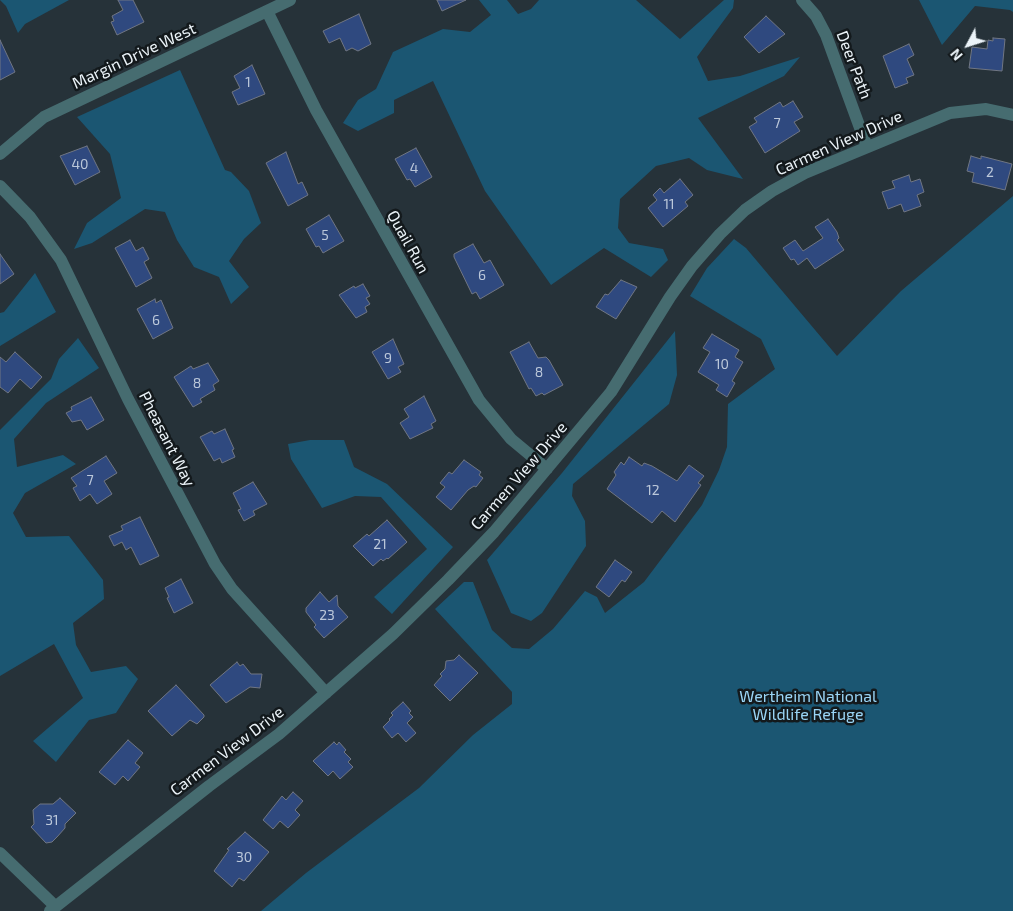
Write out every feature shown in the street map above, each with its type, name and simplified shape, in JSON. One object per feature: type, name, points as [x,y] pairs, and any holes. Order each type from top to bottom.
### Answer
[{"type":"street","name":"Margin Drive West","points":[[0,154],[44,117],[290,0]]},
{"type":"street","name":"Deer Path","points":[[802,0],[816,16],[826,35],[867,146]]},
{"type":"street","name":"Quail Run","points":[[267,11],[316,110],[478,400],[511,439],[547,469]]},
{"type":"street","name":"Carmen View Drive","points":[[52,909],[209,786],[265,745],[393,634],[448,580],[547,469],[611,392],[670,297],[720,234],[745,210],[772,191],[805,173],[950,113],[986,109],[1013,116]]},
{"type":"street","name":"Pheasant Way","points":[[0,186],[30,218],[61,260],[128,399],[198,533],[224,577],[232,589],[326,693]]},
{"type":"street","points":[[0,853],[52,909]]},
{"type":"green space","points":[[0,0],[69,0],[25,24],[18,33],[6,6]]},
{"type":"green space","points":[[479,0],[507,0],[518,14],[531,9],[539,0],[636,0],[680,39],[724,0],[734,0],[733,8],[697,57],[708,81],[740,76],[800,57],[784,76],[698,118],[743,179],[707,170],[689,158],[656,166],[620,199],[618,228],[629,243],[663,249],[668,260],[651,277],[604,248],[551,285],[485,191],[433,81],[394,100],[394,113],[358,131],[343,123],[358,100],[376,89],[393,52],[443,29],[470,32],[491,15]]},
{"type":"green space","points":[[919,0],[1013,0],[1013,12],[1010,10],[975,6],[942,45]]},
{"type":"green space","points":[[180,70],[225,170],[231,172],[249,191],[261,223],[244,239],[229,261],[249,287],[231,304],[219,277],[194,267],[177,240],[165,212],[145,209],[92,243],[74,249],[87,223],[121,198],[110,154],[77,117]]},
{"type":"green space","name":"Wertheim National Wildlife Refuge","points":[[1013,196],[1013,911],[261,911],[306,873],[419,788],[473,735],[512,704],[512,692],[435,609],[464,582],[473,582],[492,630],[512,648],[529,649],[553,629],[585,591],[597,597],[605,613],[644,582],[702,505],[719,470],[727,447],[728,404],[775,369],[761,339],[690,296],[707,268],[734,239],[746,248],[837,356],[901,291]]},
{"type":"green space","points":[[35,273],[56,312],[0,346],[0,313],[4,312]]},
{"type":"green space","points":[[675,331],[677,375],[669,404],[573,484],[572,496],[585,521],[586,546],[542,613],[531,621],[511,613],[487,560],[562,473]]},
{"type":"green space","points":[[78,338],[99,368],[46,403],[14,439],[17,467],[63,455],[76,464],[25,493],[13,513],[26,537],[69,536],[103,580],[104,599],[73,623],[76,645],[91,672],[126,666],[138,679],[116,713],[89,720],[56,762],[33,741],[83,698],[54,644],[0,676],[0,430],[51,379],[59,359]]},
{"type":"green space","points":[[310,440],[344,440],[354,467],[387,484],[453,547],[392,614],[374,597],[427,549],[381,497],[355,496],[322,508],[291,459],[288,444]]},
{"type":"building","points":[[118,0],[133,0],[144,22],[117,35],[111,22],[114,21],[112,16],[123,10]]},
{"type":"building","points":[[437,0],[466,0],[442,11]]},
{"type":"building","points":[[359,14],[371,44],[358,51],[352,48],[346,51],[340,38],[329,43],[323,31]]},
{"type":"building","points":[[766,16],[785,34],[759,53],[744,37]]},
{"type":"building","points":[[993,38],[1005,39],[1002,71],[969,68],[972,47],[987,49],[988,40],[993,41]]},
{"type":"building","points":[[0,40],[15,72],[0,80]]},
{"type":"building","points":[[909,44],[914,55],[907,59],[914,75],[906,78],[908,83],[895,88],[883,56]]},
{"type":"building","points":[[252,65],[265,94],[238,105],[232,92],[240,88],[234,76]]},
{"type":"building","points":[[793,101],[803,117],[794,122],[800,131],[765,153],[749,127],[757,122],[754,118],[780,102],[783,107]]},
{"type":"building","points":[[87,146],[100,172],[75,185],[60,156]]},
{"type":"building","points":[[416,148],[432,177],[415,187],[410,179],[407,180],[395,159]]},
{"type":"building","points":[[286,152],[298,184],[302,182],[308,195],[288,206],[266,163]]},
{"type":"building","points":[[971,156],[981,159],[981,156],[1012,164],[1005,190],[972,182],[974,173],[967,171]]},
{"type":"building","points":[[909,175],[911,182],[920,179],[924,192],[917,195],[921,206],[904,212],[901,204],[888,209],[882,192],[895,188],[892,181]]},
{"type":"building","points":[[680,179],[693,195],[685,202],[688,206],[663,227],[648,208],[657,200],[653,195],[660,188],[664,193]]},
{"type":"building","points":[[329,215],[344,241],[323,253],[319,246],[316,247],[306,229]]},
{"type":"building","points":[[828,219],[837,232],[839,238],[837,240],[844,250],[815,269],[807,258],[798,265],[794,259],[791,260],[783,248],[795,240],[803,251],[823,238],[815,227]]},
{"type":"building","points":[[130,240],[136,251],[143,247],[149,259],[144,262],[152,278],[136,287],[115,248]]},
{"type":"building","points":[[473,244],[484,263],[490,260],[504,285],[480,299],[476,292],[472,294],[454,257],[454,254]]},
{"type":"building","points":[[0,254],[14,274],[0,284]]},
{"type":"building","points":[[621,280],[637,287],[616,319],[596,307],[605,294],[608,295]]},
{"type":"building","points":[[363,284],[370,296],[366,298],[370,304],[365,307],[367,312],[356,318],[339,295],[354,286],[355,288]]},
{"type":"building","points":[[155,299],[156,303],[161,300],[173,328],[153,339],[137,309]]},
{"type":"building","points":[[712,334],[739,350],[735,357],[743,362],[732,381],[735,383],[727,397],[716,390],[719,385],[698,372],[710,352],[703,348]]},
{"type":"building","points":[[393,339],[404,364],[398,367],[401,372],[388,379],[372,352]]},
{"type":"building","points":[[529,342],[538,358],[546,357],[549,360],[563,385],[544,395],[542,393],[536,396],[531,388],[529,389],[510,352]]},
{"type":"building","points":[[15,352],[42,377],[31,389],[20,379],[8,393],[0,387],[0,357],[6,362]]},
{"type":"building","points":[[208,363],[219,381],[213,385],[215,390],[200,399],[202,402],[193,407],[174,377],[191,366],[193,369]]},
{"type":"building","points":[[424,396],[436,421],[431,424],[433,428],[410,439],[400,423],[409,417],[404,409]]},
{"type":"building","points":[[91,397],[104,420],[87,430],[81,420],[72,422],[66,413],[72,410],[71,407]]},
{"type":"building","points":[[225,429],[234,449],[232,450],[235,457],[222,463],[220,458],[214,461],[200,437],[212,431],[214,434]]},
{"type":"building","points":[[106,456],[117,473],[104,481],[112,494],[97,504],[90,494],[80,501],[73,488],[77,486],[71,478]]},
{"type":"building","points":[[629,457],[642,466],[644,463],[652,466],[677,481],[689,465],[704,476],[698,483],[701,485],[675,522],[662,511],[652,523],[607,489],[616,475],[614,472],[621,462],[624,465]]},
{"type":"building","points":[[464,460],[481,472],[479,475],[483,478],[476,487],[474,486],[468,490],[451,510],[436,497],[445,487],[440,483],[449,472],[452,474]]},
{"type":"building","points":[[253,482],[267,504],[253,511],[255,515],[244,521],[238,510],[241,509],[233,493]]},
{"type":"building","points":[[140,517],[159,556],[140,565],[131,547],[126,550],[122,542],[114,546],[109,536],[123,530],[121,526]]},
{"type":"building","points":[[387,520],[407,542],[388,559],[383,561],[381,559],[373,566],[353,546],[367,534],[369,536]]},
{"type":"building","points":[[615,560],[632,572],[625,582],[622,580],[609,597],[596,587]]},
{"type":"building","points":[[181,579],[193,603],[174,613],[167,598],[169,597],[165,588]]},
{"type":"building","points":[[320,592],[329,602],[337,595],[338,606],[348,617],[324,638],[314,627],[316,625],[306,612],[306,608]]},
{"type":"building","points":[[459,655],[478,673],[450,701],[434,685],[442,676],[440,674],[445,669],[446,661],[454,660]]},
{"type":"building","points":[[237,662],[240,666],[243,664],[251,674],[262,674],[260,688],[250,687],[226,703],[210,685]]},
{"type":"building","points":[[176,685],[204,717],[197,724],[190,720],[172,736],[148,711]]},
{"type":"building","points":[[403,702],[411,711],[409,713],[413,717],[407,723],[416,733],[406,742],[398,733],[392,738],[383,727],[393,715],[391,713]]},
{"type":"building","points":[[128,740],[143,753],[135,763],[140,767],[128,781],[123,776],[115,785],[99,772]]},
{"type":"building","points":[[334,742],[337,745],[339,742],[346,750],[344,752],[351,759],[348,762],[353,767],[340,779],[333,771],[328,776],[313,761]]},
{"type":"building","points":[[293,792],[303,801],[295,810],[300,815],[288,828],[280,821],[273,829],[263,820],[282,796],[286,800]]},
{"type":"building","points":[[60,798],[76,813],[52,842],[46,843],[31,827],[34,824],[33,810],[40,804],[53,804]]},
{"type":"building","points":[[245,832],[269,852],[244,881],[239,878],[232,887],[214,871],[229,850],[227,849]]}]
